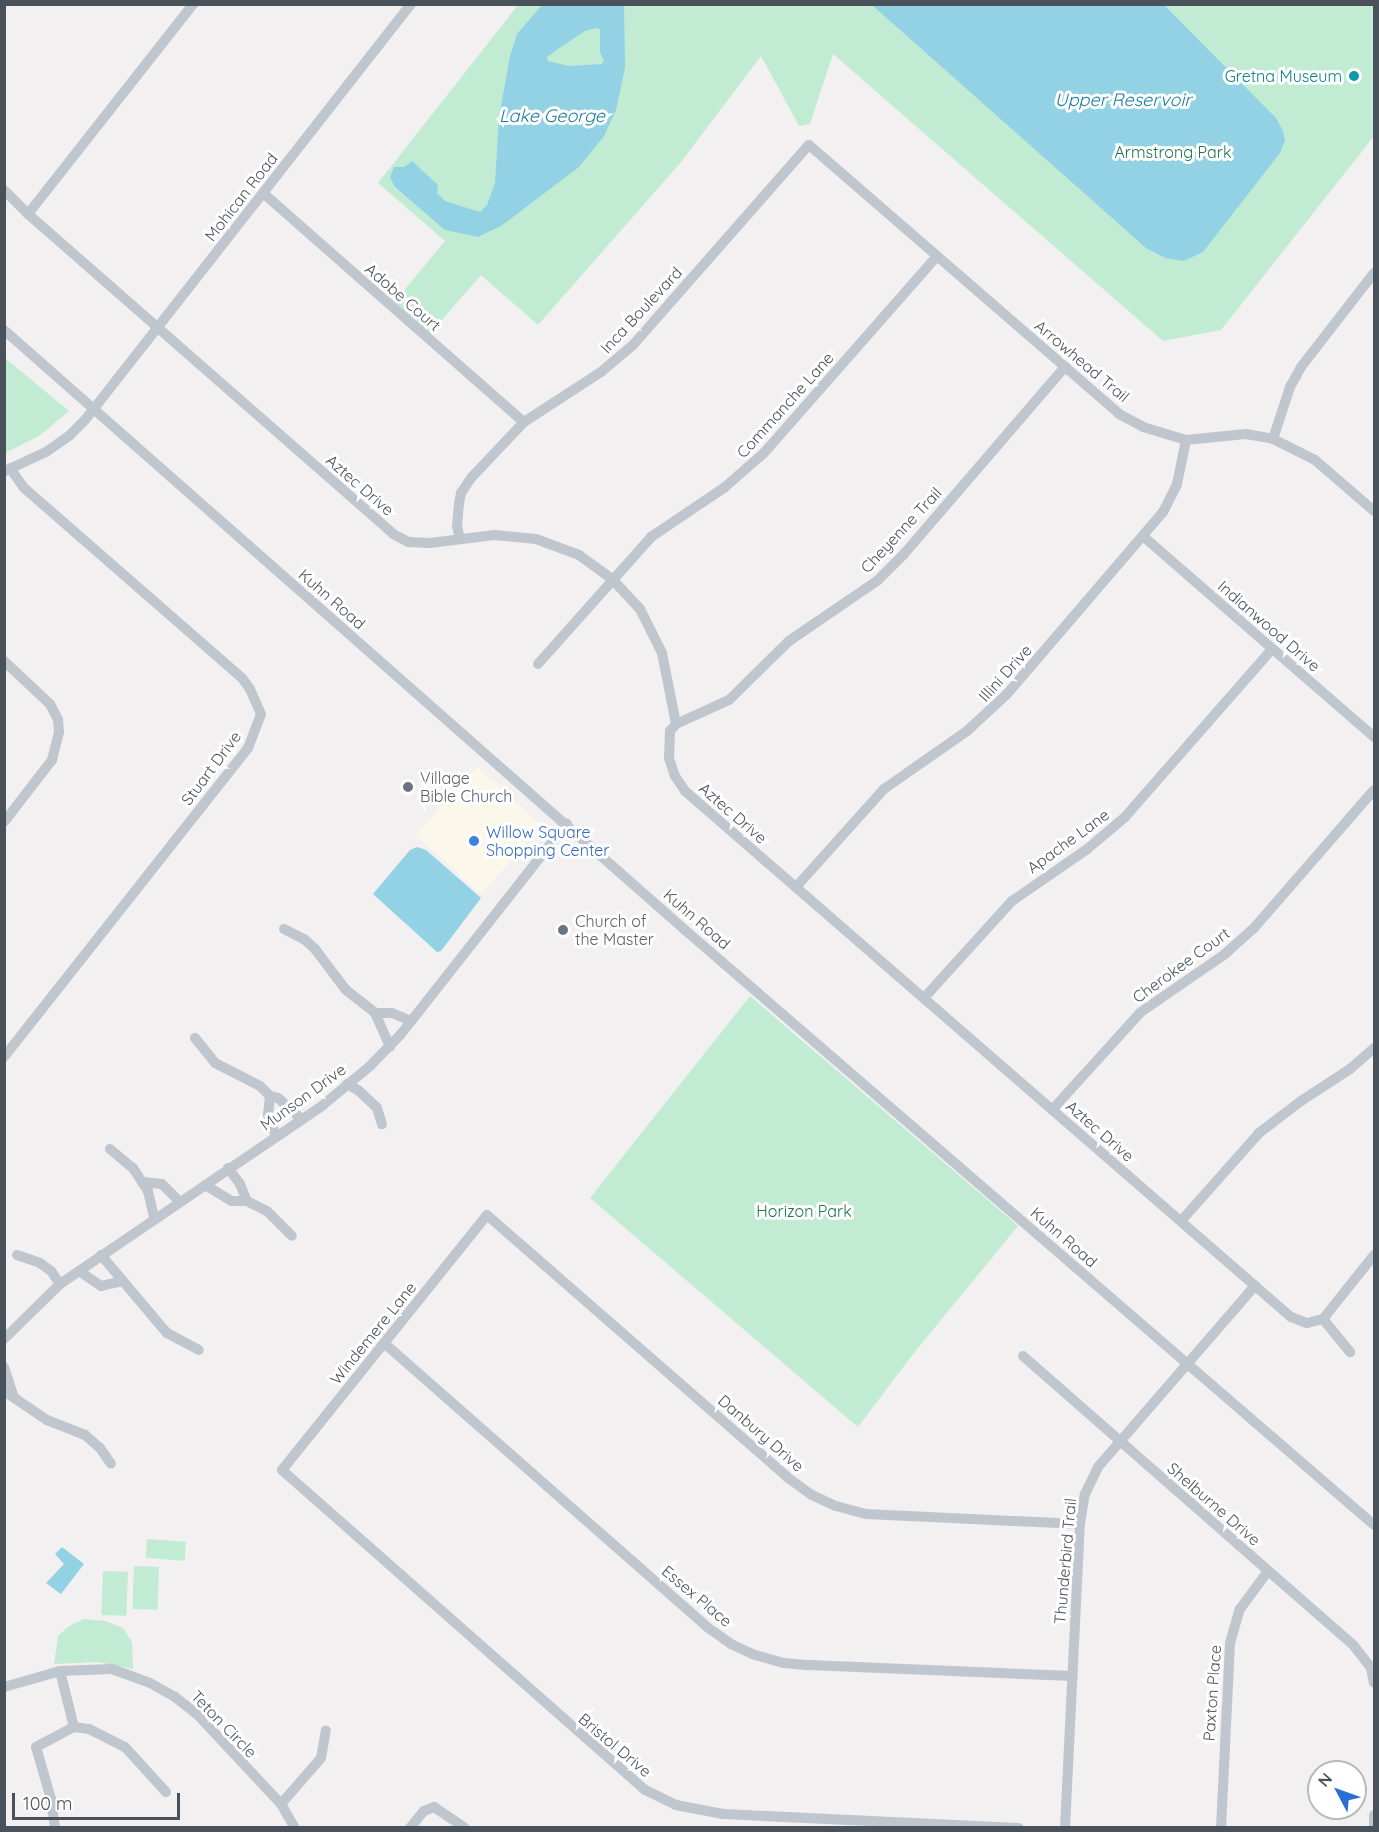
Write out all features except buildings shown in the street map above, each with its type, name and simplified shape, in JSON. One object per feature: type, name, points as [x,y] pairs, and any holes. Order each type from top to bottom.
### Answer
[{"type":"street","points":[[28,214],[193,4]]},
{"type":"street","name":"Mohican Road","points":[[7,470],[61,442],[94,408],[411,4]]},
{"type":"street","name":"Arrowhead Trail","points":[[809,145],[1119,414],[1143,427],[1186,440],[1246,434],[1274,439],[1315,459],[1374,511]]},
{"type":"street","name":"Inca Boulevard","points":[[460,539],[457,526],[459,504],[466,484],[524,422],[601,372],[633,345],[809,145]]},
{"type":"street","name":"Aztec Drive","points":[[4,190],[28,214],[393,534],[409,542],[495,535],[536,539],[579,555],[612,579],[640,609],[654,634],[667,672],[676,724],[670,731],[669,758],[679,783],[1255,1286],[1296,1320],[1307,1323],[1323,1319]]},
{"type":"street","name":"Adobe Court","points":[[263,194],[524,422]]},
{"type":"street","name":"Commanche Lane","points":[[538,664],[651,537],[725,487],[764,453],[937,256]]},
{"type":"street","points":[[1274,439],[1290,387],[1301,366],[1374,273]]},
{"type":"street","name":"Kuhn Road","points":[[4,330],[424,701],[567,823],[685,930],[1374,1525]]},
{"type":"street","name":"Cheyenne Trail","points":[[676,724],[729,700],[789,641],[877,581],[904,554],[1065,367]]},
{"type":"street","name":"Illini Drive","points":[[796,887],[884,789],[957,739],[988,714],[1144,537],[1172,498],[1186,440]]},
{"type":"street","name":"Stuart Drive","points":[[4,1057],[9,1042],[248,748],[261,714],[250,689],[242,678],[24,488],[7,470]]},
{"type":"street","name":"Indianwood Drive","points":[[1144,537],[1374,737]]},
{"type":"street","name":"Apache Lane","points":[[924,998],[1012,901],[1092,846],[1125,817],[1272,649]]},
{"type":"street","points":[[4,661],[51,704],[58,720],[59,732],[52,760],[4,822]]},
{"type":"street","name":"Cherokee Court","points":[[1052,1110],[1141,1012],[1225,954],[1254,928],[1374,790]]},
{"type":"street","name":"Munson Drive","points":[[4,1339],[60,1284],[301,1119],[390,1047],[567,823]]},
{"type":"street","points":[[284,929],[304,939],[315,949],[346,990],[375,1013],[390,1047]]},
{"type":"street","points":[[375,1013],[392,1013],[411,1022]]},
{"type":"street","points":[[195,1038],[215,1063],[260,1086],[270,1096],[278,1098],[301,1119]]},
{"type":"street","points":[[1181,1221],[1259,1133],[1301,1101],[1350,1069],[1374,1048]]},
{"type":"street","points":[[347,1084],[358,1090],[377,1108],[382,1124]]},
{"type":"street","points":[[270,1096],[268,1115],[276,1136]]},
{"type":"street","points":[[110,1149],[133,1168],[148,1191],[154,1218]]},
{"type":"street","points":[[228,1168],[240,1184],[247,1201]]},
{"type":"street","points":[[142,1182],[162,1184],[179,1201]]},
{"type":"street","points":[[205,1185],[232,1201],[247,1201],[267,1211],[292,1236]]},
{"type":"street","name":"Windemere Lane","points":[[282,1470],[487,1215]]},
{"type":"street","name":"Danbury Drive","points":[[487,1215],[787,1477],[812,1495],[836,1506],[866,1514],[1080,1524]]},
{"type":"street","points":[[17,1255],[45,1267],[60,1284]]},
{"type":"street","points":[[101,1255],[110,1262],[122,1281],[167,1333],[199,1350]]},
{"type":"street","points":[[1350,1352],[1323,1319],[1374,1255]]},
{"type":"street","points":[[79,1271],[101,1286],[122,1281]]},
{"type":"street","name":"Thunderbird Trail","points":[[1065,1827],[1080,1524],[1082,1507],[1090,1481],[1098,1467],[1255,1286]]},
{"type":"street","name":"Essex Place","points":[[384,1343],[707,1627],[731,1644],[752,1654],[800,1664],[1073,1676]]},
{"type":"street","name":"Shelburne Drive","points":[[1023,1356],[1354,1646],[1371,1668],[1374,1683]]},
{"type":"street","points":[[4,1367],[9,1393],[46,1420],[85,1435],[100,1448],[111,1464]]},
{"type":"street","name":"Bristol Drive","points":[[282,1470],[645,1790],[676,1805],[723,1814],[1019,1827]]},
{"type":"street","name":"Paxton Place","points":[[1221,1827],[1230,1643],[1240,1609],[1268,1570]]},
{"type":"street","name":"Teton Circle","points":[[4,1687],[60,1671],[112,1669],[130,1674],[175,1697],[197,1714],[280,1804],[296,1827]]},
{"type":"street","points":[[60,1671],[74,1727]]},
{"type":"street","points":[[55,1827],[51,1799],[36,1747],[74,1727],[89,1729],[124,1747],[166,1792]]},
{"type":"street","points":[[280,1804],[321,1758],[326,1730]]},
{"type":"street","points":[[410,1827],[424,1811],[434,1807],[465,1827]]},
{"type":"street","points":[[1374,1815],[1374,1827]]},
{"type":"shaded area","points":[[477,767],[542,826],[481,894],[415,835]]},
{"type":"green space","name":"Armstrong Park","points":[[518,5],[1374,5],[1374,136],[1221,330],[1163,341],[833,54],[810,124],[799,126],[761,56],[681,162],[538,325],[481,275],[427,337],[391,306],[445,241],[378,183]]},
{"type":"green space","points":[[5,358],[69,411],[39,436],[5,453]]},
{"type":"green space","name":"Horizon Park","points":[[750,996],[1018,1226],[913,1354],[858,1427],[590,1198]]},
{"type":"green space","points":[[147,1539],[186,1542],[185,1561],[146,1558]]},
{"type":"green space","points":[[134,1566],[159,1567],[157,1610],[132,1609]]},
{"type":"green space","points":[[103,1571],[128,1572],[126,1616],[101,1615]]},
{"type":"green space","points":[[84,1619],[105,1621],[123,1628],[132,1642],[133,1669],[98,1662],[54,1664],[58,1636],[69,1626]]},
{"type":"water","name":"Lake George","points":[[542,5],[624,5],[625,68],[616,110],[604,136],[579,167],[501,226],[478,237],[445,230],[395,187],[390,177],[394,167],[404,167],[412,161],[438,185],[437,193],[445,201],[480,212],[487,205],[495,183],[499,117],[510,56],[517,34]],"holes":[[[600,29],[600,52],[604,61],[602,64],[569,66],[548,61],[547,57],[585,31]]]},
{"type":"water","name":"Upper Reservoir","points":[[872,5],[1164,5],[1276,118],[1285,141],[1280,153],[1203,252],[1184,261],[1165,258],[1146,248]]},
{"type":"water","points":[[417,847],[426,850],[481,898],[441,951],[437,952],[373,894],[410,850]]},
{"type":"water","points":[[62,1547],[84,1564],[61,1594],[46,1583],[64,1564],[55,1554]]},
{"type":"place","name":"Gretna Museum","points":[[1354,76]]},
{"type":"place","name":"Village Bible Church","points":[[408,787]]},
{"type":"place","name":"Willow Square Shopping Center","points":[[474,841]]},
{"type":"place","name":"Church of the Master","points":[[563,930]]}]
